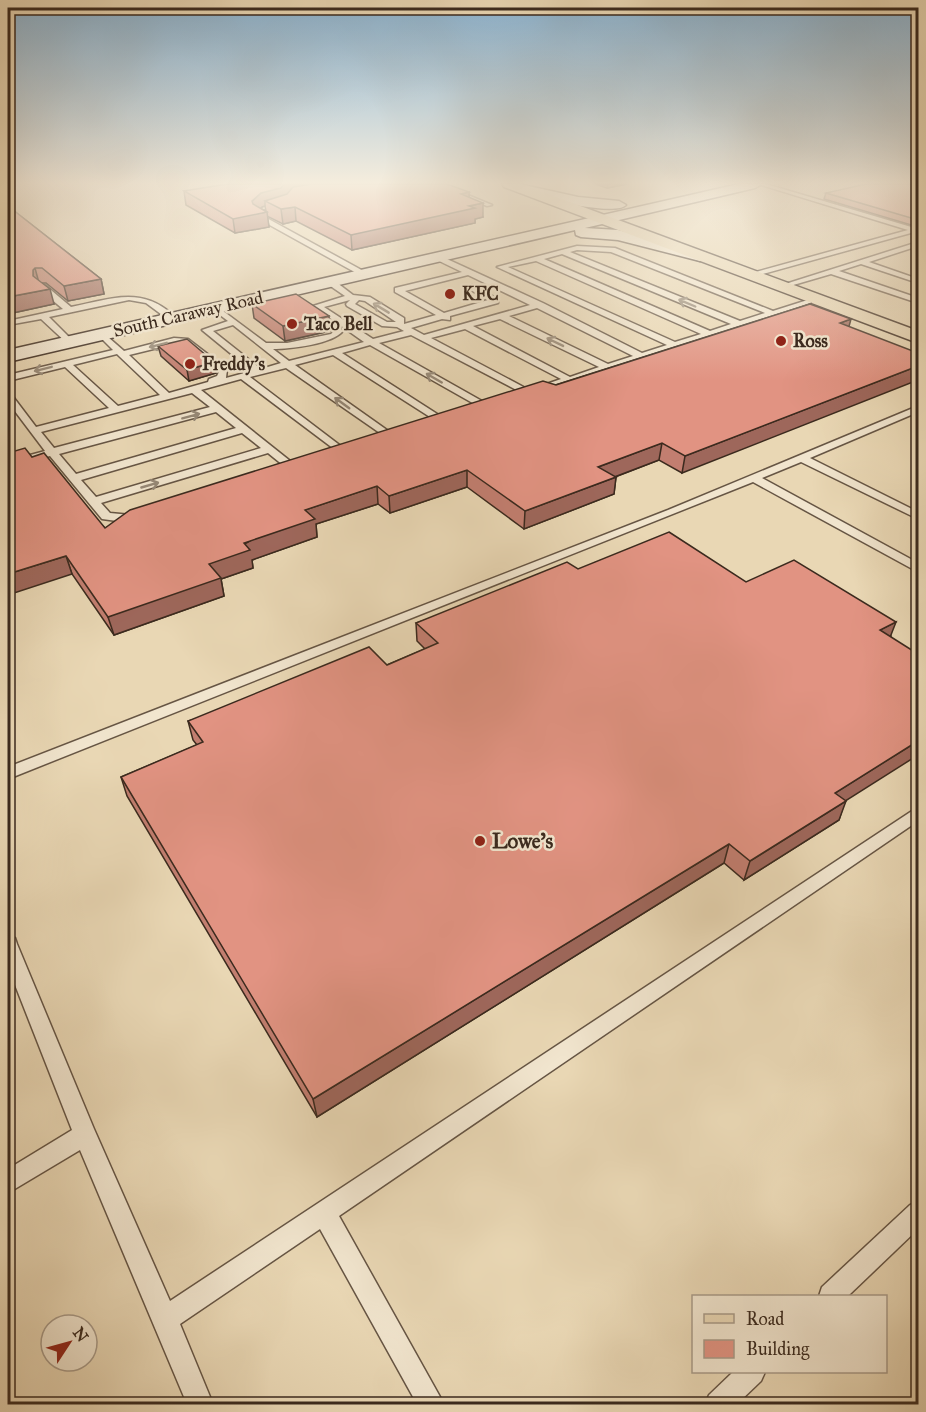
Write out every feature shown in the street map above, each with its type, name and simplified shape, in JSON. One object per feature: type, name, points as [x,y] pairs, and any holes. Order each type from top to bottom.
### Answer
[{"type":"main road","name":"South Caraway Road","points":[[8,356],[462,250]]},
{"type":"main road","points":[[674,250],[711,259]]},
{"type":"main road","points":[[687,250],[918,337]]},
{"type":"main road","points":[[694,250],[711,259]]},
{"type":"lane","points":[[320,250],[363,273]]},
{"type":"lane","points":[[569,380],[398,290],[570,250]]},
{"type":"lane","points":[[610,250],[774,314]]},
{"type":"lane","points":[[755,276],[846,250]]},
{"type":"lane","points":[[783,286],[899,250]]},
{"type":"lane","points":[[563,252],[741,325]]},
{"type":"lane","points":[[889,253],[911,256]]},
{"type":"lane","points":[[436,256],[643,357]]},
{"type":"lane","points":[[536,258],[711,335]]},
{"type":"lane","points":[[861,262],[918,281]]},
{"type":"lane","points":[[501,267],[676,346]]},
{"type":"lane","points":[[831,271],[918,301]]},
{"type":"lane","points":[[449,277],[459,282]]},
{"type":"lane","points":[[329,281],[353,298]]},
{"type":"lane","points":[[42,286],[69,310]]},
{"type":"lane","points":[[34,431],[371,342],[405,328],[495,301],[472,288]]},
{"type":"lane","points":[[8,323],[120,299],[138,298],[148,301],[172,318]]},
{"type":"lane","points":[[353,298],[350,304],[385,324],[405,328],[523,395],[817,299]]},
{"type":"lane","points":[[353,298],[317,306],[327,315],[371,342],[485,407]]},
{"type":"lane","points":[[422,338],[569,298]]},
{"type":"lane","points":[[215,308],[287,364],[390,437]]},
{"type":"lane","points":[[264,346],[288,346],[334,336],[339,331],[324,320],[327,315]]},
{"type":"lane","points":[[43,316],[69,342]]},
{"type":"lane","points":[[501,316],[608,368]]},
{"type":"lane","points":[[234,322],[206,330],[258,371]]},
{"type":"lane","points":[[101,334],[167,395]]},
{"type":"lane","points":[[8,378],[174,341],[188,342],[224,371],[221,378],[167,395]]},
{"type":"lane","points":[[334,352],[436,422],[452,417]]},
{"type":"lane","points":[[67,364],[115,409]]},
{"type":"lane","points":[[243,376],[342,452]]},
{"type":"lane","points":[[193,389],[292,468]]},
{"type":"lane","points":[[8,396],[34,431],[106,516],[132,519],[154,512]]},
{"type":"lane","points":[[474,410],[496,404]]},
{"type":"lane","points":[[8,464],[218,408]]},
{"type":"lane","points":[[8,773],[753,478],[918,409]]},
{"type":"lane","points":[[75,478],[244,429]]},
{"type":"lane","points":[[94,501],[270,449]]},
{"type":"lane","points":[[802,458],[918,516]]},
{"type":"lane","points":[[753,478],[918,568]]},
{"type":"lane","points":[[905,510],[918,503]]},
{"type":"lane","points":[[165,1319],[918,813]]},
{"type":"lane","points":[[8,944],[85,1135],[200,1404]]},
{"type":"lane","points":[[8,1182],[85,1135]]},
{"type":"lane","points":[[324,1213],[430,1404]]},
{"type":"lane","points":[[832,1295],[918,1213]]},
{"type":"lane","points":[[718,1404],[750,1373]]},
{"type":"building","points":[[8,250],[64,250],[101,279],[64,286],[42,268],[35,268],[33,276],[50,289],[8,297]]},
{"type":"building","points":[[296,294],[329,316],[283,326],[252,304]]},
{"type":"building","points":[[810,304],[851,319],[840,323],[918,353],[918,366],[685,456],[662,443],[598,467],[616,477],[525,511],[467,470],[389,496],[377,486],[305,510],[315,519],[244,543],[250,550],[209,564],[221,578],[108,617],[66,556],[8,574],[8,453],[25,448],[32,457],[44,453],[105,528],[130,510],[543,381],[556,385]]},
{"type":"building","points":[[187,339],[214,362],[187,370],[158,346]]},
{"type":"building","name":"Lowe's","points":[[669,532],[746,582],[794,560],[896,622],[880,630],[918,654],[918,741],[835,793],[846,801],[750,861],[729,844],[313,1099],[121,777],[203,742],[188,721],[369,647],[387,665],[438,643],[416,623],[567,562],[578,569]]},
{"type":"place","name":"KFC","points":[[450,294]]},
{"type":"place","name":"Taco Bell","points":[[292,324]]},
{"type":"place","name":"Ross","points":[[781,341]]},
{"type":"place","name":"Freddy's","points":[[190,364]]},
{"type":"place","name":"Lowe's","points":[[480,841]]}]
